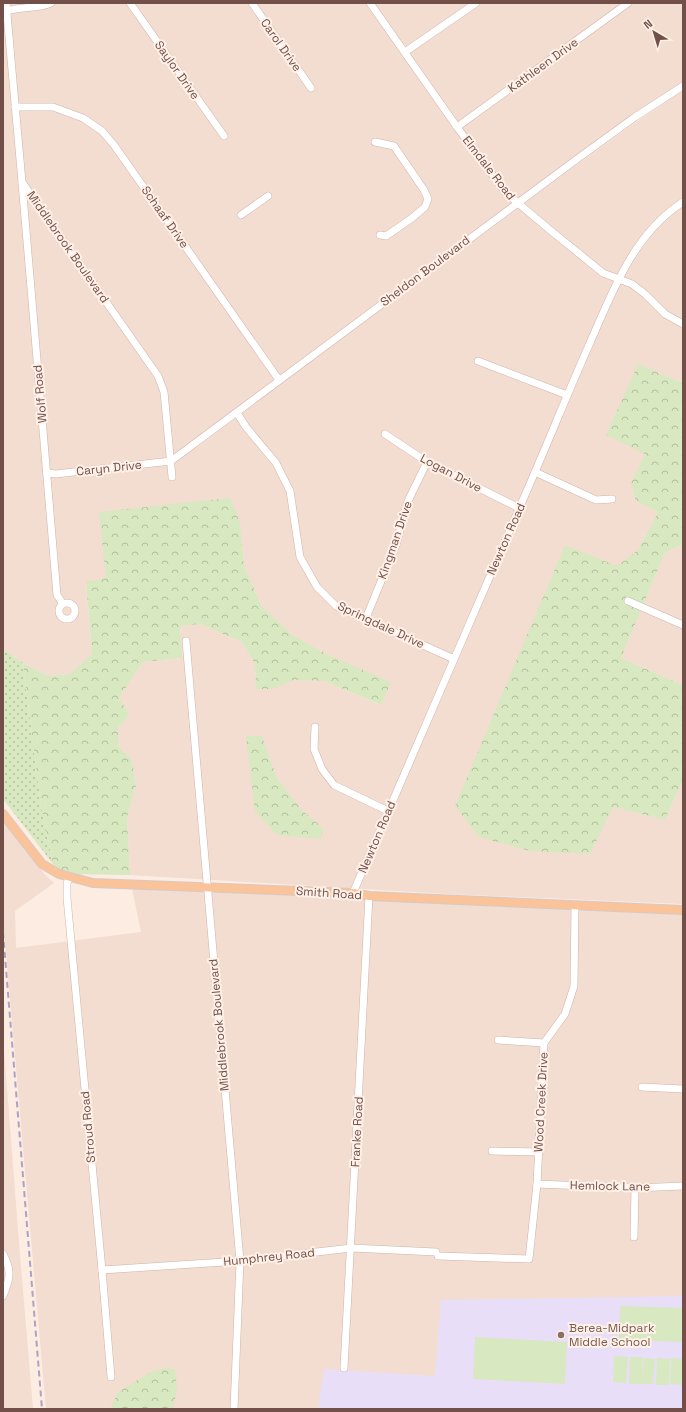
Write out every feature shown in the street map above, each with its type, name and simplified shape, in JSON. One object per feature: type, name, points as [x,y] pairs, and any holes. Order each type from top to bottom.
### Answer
[{"type":"main road","name":"Smith Road","points":[[3,814],[42,864],[59,874],[93,883],[353,893],[369,896],[683,910]]},
{"type":"street","points":[[6,7],[15,8],[45,6],[51,3]]},
{"type":"street","name":"Saylor Drive","points":[[130,3],[224,136]]},
{"type":"street","name":"Carol Drive","points":[[252,3],[310,88]]},
{"type":"street","name":"Elmdale Road","points":[[370,3],[506,194],[603,273],[618,280],[632,284],[645,294],[665,314],[683,324]]},
{"type":"street","points":[[405,52],[476,3]]},
{"type":"street","name":"Kathleen Drive","points":[[457,127],[628,3]]},
{"type":"street","name":"Middlebrook Boulevard","points":[[6,7],[22,182],[158,376],[164,392],[172,477]]},
{"type":"street","name":"Sheldon Boulevard","points":[[171,461],[517,204],[629,122],[683,86]]},
{"type":"street","name":"Schaaf Drive","points":[[15,107],[53,107],[83,118],[102,131],[114,145],[279,380]]},
{"type":"street","points":[[375,142],[394,146],[424,190],[428,199],[425,207],[412,218],[386,236],[380,235]]},
{"type":"street","name":"Wolf Road","points":[[22,182],[57,595],[63,604]]},
{"type":"street","points":[[241,216],[268,196]]},
{"type":"street","name":"Newton Road","points":[[353,893],[618,280],[642,239],[658,221],[683,202]]},
{"type":"street","points":[[478,361],[567,395]]},
{"type":"street","name":"Springdale Drive","points":[[237,413],[246,427],[276,463],[290,491],[300,557],[317,587],[336,606],[454,658]]},
{"type":"street","name":"Logan Drive","points":[[385,434],[427,462],[520,508]]},
{"type":"street","name":"Caryn Drive","points":[[47,474],[171,461]]},
{"type":"street","name":"Kingman Drive","points":[[366,620],[396,545],[408,501],[427,462]]},
{"type":"street","points":[[535,472],[596,500],[612,498]]},
{"type":"street","points":[[628,601],[683,625]]},
{"type":"street","name":"Middlebrook Boulevard","points":[[186,641],[240,1261],[234,1409]]},
{"type":"street","points":[[315,727],[314,749],[322,769],[334,785],[388,811]]},
{"type":"street","name":"Stroud Road","points":[[69,877],[66,884],[67,898],[111,1377]]},
{"type":"street","name":"Franke Road","points":[[344,1368],[352,1248],[369,896]]},
{"type":"street","name":"Wood Creek Drive","points":[[528,1259],[537,1184],[544,1043],[565,1014],[574,986],[575,905]]},
{"type":"street","points":[[498,1040],[544,1043]]},
{"type":"street","points":[[642,1087],[683,1089]]},
{"type":"street","points":[[492,1151],[538,1152]]},
{"type":"street","name":"Hemlock Lane","points":[[537,1184],[635,1188],[683,1186]]},
{"type":"street","points":[[634,1237],[635,1188]]},
{"type":"street","name":"Humphrey Road","points":[[102,1270],[240,1261],[352,1248],[528,1259]]},
{"type":"street","points":[[3,1254],[10,1270],[3,1296]]},
{"type":"shaded area","points":[[3,3],[683,3],[683,82],[634,114],[527,192],[195,439],[199,446],[532,197],[683,90],[683,383],[638,364],[645,454],[636,501],[658,512],[638,550],[617,567],[565,545],[613,807],[665,820],[683,780],[683,904],[448,894],[130,875],[127,817],[136,786],[132,760],[119,747],[118,728],[130,715],[119,698],[143,662],[182,658],[180,626],[200,624],[242,642],[255,664],[256,688],[293,680],[324,681],[380,705],[333,657],[292,635],[261,605],[244,565],[240,522],[106,578],[86,583],[92,654],[71,674],[48,676],[23,663],[3,649]],"holes":[[[262,736],[277,778],[302,810],[323,828],[255,811]]]},
{"type":"shaded area","points":[[683,544],[683,685],[621,658],[665,553]]},
{"type":"shaded area","points":[[3,818],[45,875],[54,883],[15,911],[16,948],[141,932],[132,888],[322,895],[683,913],[683,1409],[46,1409],[3,919]]},
{"type":"shaded area","points":[[3,1037],[19,1243],[33,1409],[3,1409]]},
{"type":"shaded area","name":"Berea-Midpark Middle School","points":[[683,1296],[683,1409],[318,1409],[324,1369],[435,1376],[441,1300]]},
{"type":"green space","points":[[638,364],[683,383],[683,544],[665,553],[621,658],[683,685],[683,780],[665,820],[613,807],[590,854],[530,851],[479,837],[455,806],[565,545],[617,566],[638,550],[658,512],[636,501],[631,483],[645,454],[606,435]]},
{"type":"green space","points":[[230,498],[240,522],[244,565],[261,605],[292,635],[333,657],[391,682],[381,705],[324,681],[293,680],[273,689],[256,689],[255,664],[242,642],[200,624],[180,626],[182,658],[143,662],[119,698],[130,715],[118,728],[119,747],[132,760],[136,786],[127,817],[130,875],[65,874],[53,864],[41,806],[23,663],[48,676],[70,674],[92,654],[86,582],[106,578],[99,512]]},
{"type":"green space","points":[[3,649],[23,663],[41,806],[53,864],[3,799]]},
{"type":"green space","points":[[246,736],[262,736],[277,778],[302,810],[323,828],[321,839],[277,835],[255,811]]},
{"type":"green space","points":[[620,1306],[683,1308],[683,1342],[619,1340]]},
{"type":"green space","points":[[475,1337],[567,1342],[565,1384],[473,1379]]},
{"type":"green space","points":[[614,1356],[628,1357],[626,1383],[613,1382]]},
{"type":"green space","points":[[630,1357],[643,1357],[642,1383],[644,1358],[655,1359],[653,1384],[629,1384]]},
{"type":"green space","points":[[657,1358],[670,1359],[669,1385],[656,1385]]},
{"type":"green space","points":[[671,1358],[683,1359],[682,1385],[670,1384]]},
{"type":"green space","points":[[167,1367],[175,1370],[177,1389],[173,1409],[110,1409],[118,1392],[149,1373]]},
{"type":"railway","points":[[3,932],[42,1409]]},
{"type":"place","name":"Berea-Midpark Middle School","points":[[561,1335]]}]
